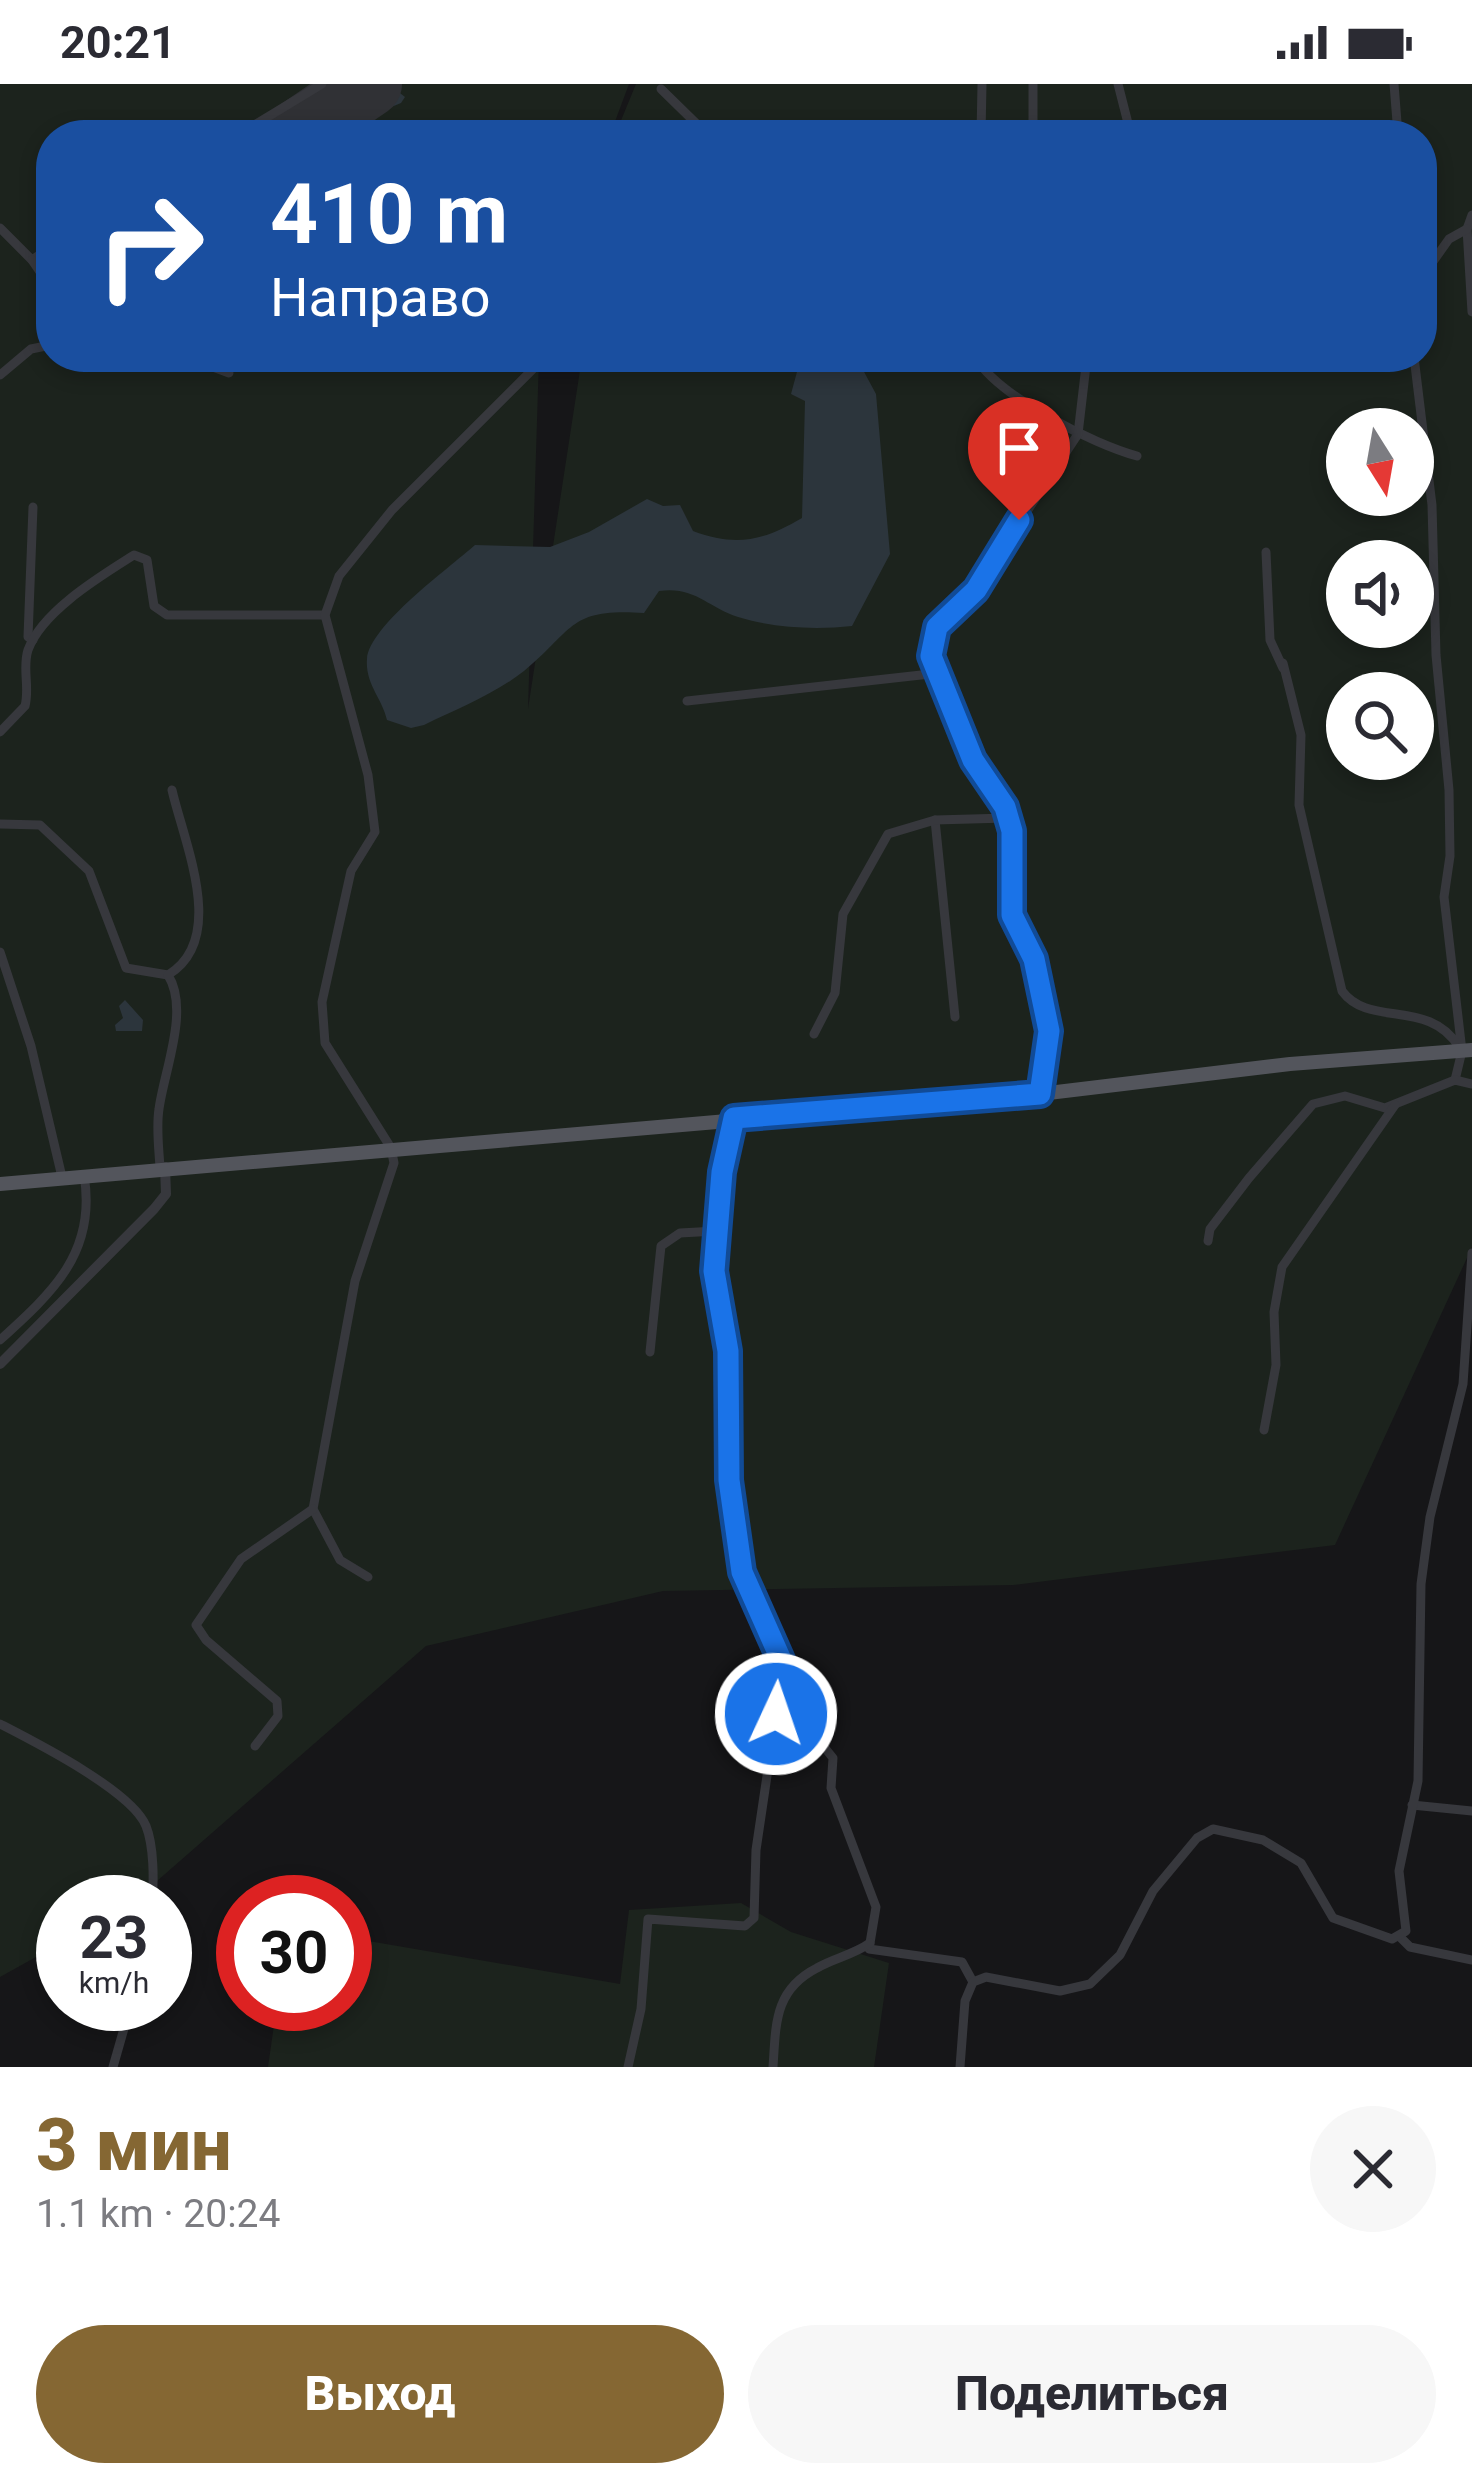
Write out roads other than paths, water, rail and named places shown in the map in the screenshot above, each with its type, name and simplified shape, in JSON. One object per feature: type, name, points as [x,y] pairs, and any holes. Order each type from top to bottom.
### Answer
[{"type":"main road","points":[[0,1184],[1040,1094],[1290,1064],[1467,1051]]},
{"type":"street","points":[[263,120],[322,84]]},
{"type":"street","points":[[981,120],[982,84]]},
{"type":"street","points":[[1033,84],[1033,120]]},
{"type":"street","points":[[1118,84],[1127,120]]},
{"type":"street","points":[[1394,84],[1398,120]]},
{"type":"street","points":[[1398,98],[1408,85]]},
{"type":"street","points":[[661,89],[693,120]]},
{"type":"street","points":[[1472,215],[1467,229],[1472,312]]},
{"type":"street","points":[[0,228],[36,266]]},
{"type":"street","points":[[1437,256],[1449,239],[1467,229]]},
{"type":"street","points":[[32,260],[36,257]]},
{"type":"street","points":[[0,375],[36,348]]},
{"type":"street","points":[[368,1577],[340,1560],[313,1509],[355,1281],[393,1172],[391,1148],[325,1043],[322,1002],[351,871],[375,832],[368,775],[325,615],[339,576],[392,510],[530,372]]},
{"type":"street","points":[[991,372],[1078,434],[1137,456]]},
{"type":"street","points":[[1040,1094],[1049,1031],[1034,959],[1012,915],[1015,857],[1007,818],[973,760],[931,656],[937,627],[976,590],[1078,434],[1085,372]]},
{"type":"street","points":[[1416,372],[1432,505],[1436,655],[1450,832],[1444,897],[1467,1051],[1455,1080]]},
{"type":"street","points":[[32,506],[27,629],[33,640]]},
{"type":"street","points":[[1266,552],[1270,640],[1273,657],[1284,667],[1300,735],[1299,805],[1342,991],[1360,1006],[1418,1016],[1451,1034],[1467,1051]]},
{"type":"street","points":[[0,732],[25,706],[25,665],[33,640],[48,622],[134,555],[147,560],[154,606],[167,615],[325,615]]},
{"type":"street","points":[[687,701],[939,673]]},
{"type":"street","points":[[0,824],[25,821],[50,833],[98,885],[126,968],[168,975],[190,958],[201,917],[172,790]]},
{"type":"street","points":[[814,1034],[836,994],[842,914],[881,844],[906,824],[1007,818]]},
{"type":"street","points":[[935,820],[955,1017]]},
{"type":"street","points":[[0,952],[32,1046],[62,1177]]},
{"type":"street","points":[[0,1364],[166,1194],[158,1115],[173,1038],[174,991],[168,975]]},
{"type":"street","points":[[1208,1241],[1210,1229],[1299,1114],[1313,1104],[1345,1096],[1375,1107],[1396,1106],[1455,1080],[1472,1084]]},
{"type":"street","points":[[1264,1430],[1276,1365],[1274,1312],[1282,1267],[1396,1106]]},
{"type":"street","points":[[734,1118],[714,1271],[728,1351],[729,1480],[738,1549],[799,1716],[833,1758],[831,1788],[875,1906],[869,1949],[962,1962],[973,1982]]},
{"type":"street","points":[[0,1340],[75,1262],[87,1227],[84,1175]]},
{"type":"street","points":[[650,1352],[661,1246],[680,1233],[716,1231]]},
{"type":"street","points":[[1400,1937],[1408,1926],[1399,1870],[1418,1781],[1420,1584],[1430,1517],[1462,1384],[1472,1253]]},
{"type":"street","points":[[255,1746],[278,1716],[278,1701],[206,1640],[196,1625],[241,1559],[313,1509]]},
{"type":"street","points":[[628,2067],[641,2009],[648,1918],[746,1926],[754,1918],[756,1850],[782,1668]]},
{"type":"street","points":[[0,1724],[85,1770],[134,1811],[146,1825],[150,1875]]},
{"type":"street","points":[[1412,1805],[1472,1810]]},
{"type":"street","points":[[960,2067],[965,2001],[973,1982],[986,1977],[1060,1991],[1090,1984],[1120,1954],[1153,1891],[1197,1838],[1213,1829],[1263,1840],[1301,1863],[1333,1918],[1400,1937],[1410,1946],[1472,1960]]},
{"type":"street","points":[[773,2067],[777,2008],[786,1992],[817,1967],[870,1943]]},
{"type":"street","points":[[113,2067],[123,2031]]}]
